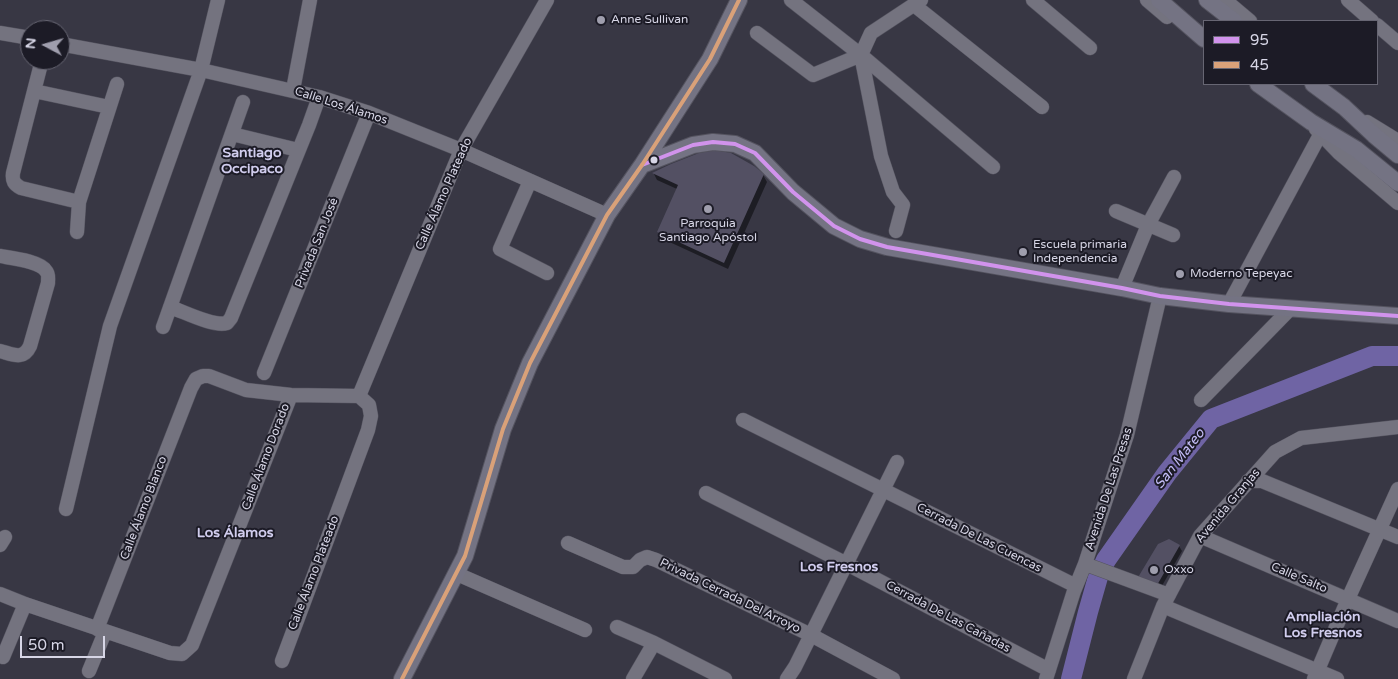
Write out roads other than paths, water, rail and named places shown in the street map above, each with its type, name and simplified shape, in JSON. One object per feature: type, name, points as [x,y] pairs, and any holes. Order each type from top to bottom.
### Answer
[{"type":"main road","points":[[402,679],[465,556],[503,429],[530,363],[607,215],[642,165],[710,59],[739,0]]},
{"type":"main road","points":[[1159,0],[1203,38]]},
{"type":"main road","points":[[1207,0],[1233,20]]},
{"type":"main road","points":[[1259,85],[1316,128],[1356,149],[1398,183]]},
{"type":"main road","points":[[1314,85],[1344,107],[1398,155]]},
{"type":"main road","points":[[642,165],[693,145],[713,142],[736,144],[755,153],[793,192],[834,226],[860,239],[888,247],[1160,296],[1229,304],[1398,316]]},
{"type":"street","points":[[66,509],[110,326],[201,70],[218,0]]},
{"type":"street","points":[[293,90],[310,0]]},
{"type":"street","name":"Calle Álamo Plateado","points":[[282,661],[368,430],[371,416],[369,405],[359,396],[461,150],[546,0]]},
{"type":"street","points":[[791,0],[861,55],[993,167]]},
{"type":"street","points":[[1033,0],[1090,48]]},
{"type":"street","points":[[1147,0],[1203,47]]},
{"type":"street","points":[[1225,0],[1249,20]]},
{"type":"street","points":[[1348,0],[1371,20]]},
{"type":"street","points":[[896,231],[910,206],[893,192],[881,156],[861,55],[871,33],[918,3],[1042,107]]},
{"type":"street","points":[[1378,26],[1398,43]]},
{"type":"street","points":[[0,33],[20,36]]},
{"type":"street","points":[[757,33],[813,75],[861,55]]},
{"type":"street","name":"Calle Los Álamos","points":[[70,46],[201,70],[293,90],[370,113],[461,150],[607,215]]},
{"type":"street","points":[[39,70],[12,173],[12,180],[14,184],[21,188],[79,202]]},
{"type":"street","points":[[77,232],[79,202],[117,84]]},
{"type":"street","points":[[34,90],[109,107]]},
{"type":"street","points":[[170,307],[214,323],[227,323],[231,318],[319,97]]},
{"type":"street","points":[[163,328],[243,102]]},
{"type":"street","points":[[1344,107],[1398,142]]},
{"type":"street","name":"Privada San José","points":[[264,373],[370,113]]},
{"type":"street","points":[[1229,304],[1316,128],[1339,153],[1398,203]]},
{"type":"street","points":[[232,134],[298,150]]},
{"type":"street","points":[[1122,288],[1148,225],[1174,177]]},
{"type":"street","points":[[530,181],[500,249],[547,273]]},
{"type":"street","points":[[1116,212],[1173,235]]},
{"type":"street","points":[[0,256],[39,264],[46,270],[48,275],[45,292],[27,352],[24,355],[18,356],[0,351]]},
{"type":"street","name":"Avenida De Las Presas","points":[[1048,674],[1076,586],[1088,565],[1127,435],[1160,296]]},
{"type":"street","points":[[1201,400],[1291,308]]},
{"type":"street","name":"Calle Álamo Blanco","points":[[89,671],[101,630],[196,379],[210,376],[246,390],[291,395]]},
{"type":"street","points":[[291,395],[359,396]]},
{"type":"street","name":"Calle Álamo Dorado","points":[[101,630],[170,653],[182,654],[192,645],[291,395]]},
{"type":"street","name":"Cerrada De Las Cuencas","points":[[743,420],[1076,586]]},
{"type":"street","name":"Avenida Granjas","points":[[1138,678],[1166,600],[1200,536],[1275,452],[1301,438],[1398,427]]},
{"type":"street","points":[[787,679],[795,668],[897,462]]},
{"type":"street","points":[[1248,481],[1262,481],[1398,537]]},
{"type":"street","points":[[1316,675],[1398,489]]},
{"type":"street","name":"Cerrada De Las Cañadas","points":[[706,494],[847,564],[1048,674]]},
{"type":"street","name":"Calle Salto","points":[[1200,536],[1398,621]]},
{"type":"street","name":"Privada Cerrada Del Arroyo","points":[[568,543],[623,567],[633,567],[640,560],[647,557],[656,560],[811,636]]},
{"type":"street","points":[[1088,565],[1166,600],[1316,675],[1337,679]]},
{"type":"street","points":[[457,574],[585,630]]},
{"type":"street","points":[[0,594],[101,630]]},
{"type":"street","points":[[3,657],[25,604]]},
{"type":"street","points":[[617,627],[654,643],[725,679]]},
{"type":"street","points":[[811,636],[893,679]]},
{"type":"street","points":[[633,679],[654,643]]},
{"type":"waterway","name":"San Mateo","points":[[1071,679],[1098,577],[1106,560],[1167,473],[1211,419],[1372,356],[1398,356]]},
{"type":"place","name":"Anne Sullivan","points":[[601,20]]},
{"type":"place","name":"Parroquia Santiago Apóstol","points":[[708,209]]},
{"type":"place","name":"Escuela primaria Independencia","points":[[1023,252]]},
{"type":"place","name":"Moderno Tepeyac","points":[[1180,274]]},
{"type":"place","name":"Oxxo","points":[[1154,570]]},
{"type":"district","name":"Santiago Occipaco","points":[[252,162]]},
{"type":"district","name":"Los Álamos","points":[[235,533]]},
{"type":"district","name":"Los Fresnos","points":[[839,567]]},
{"type":"district","name":"Ampliación Los Fresnos","points":[[1323,626]]}]
